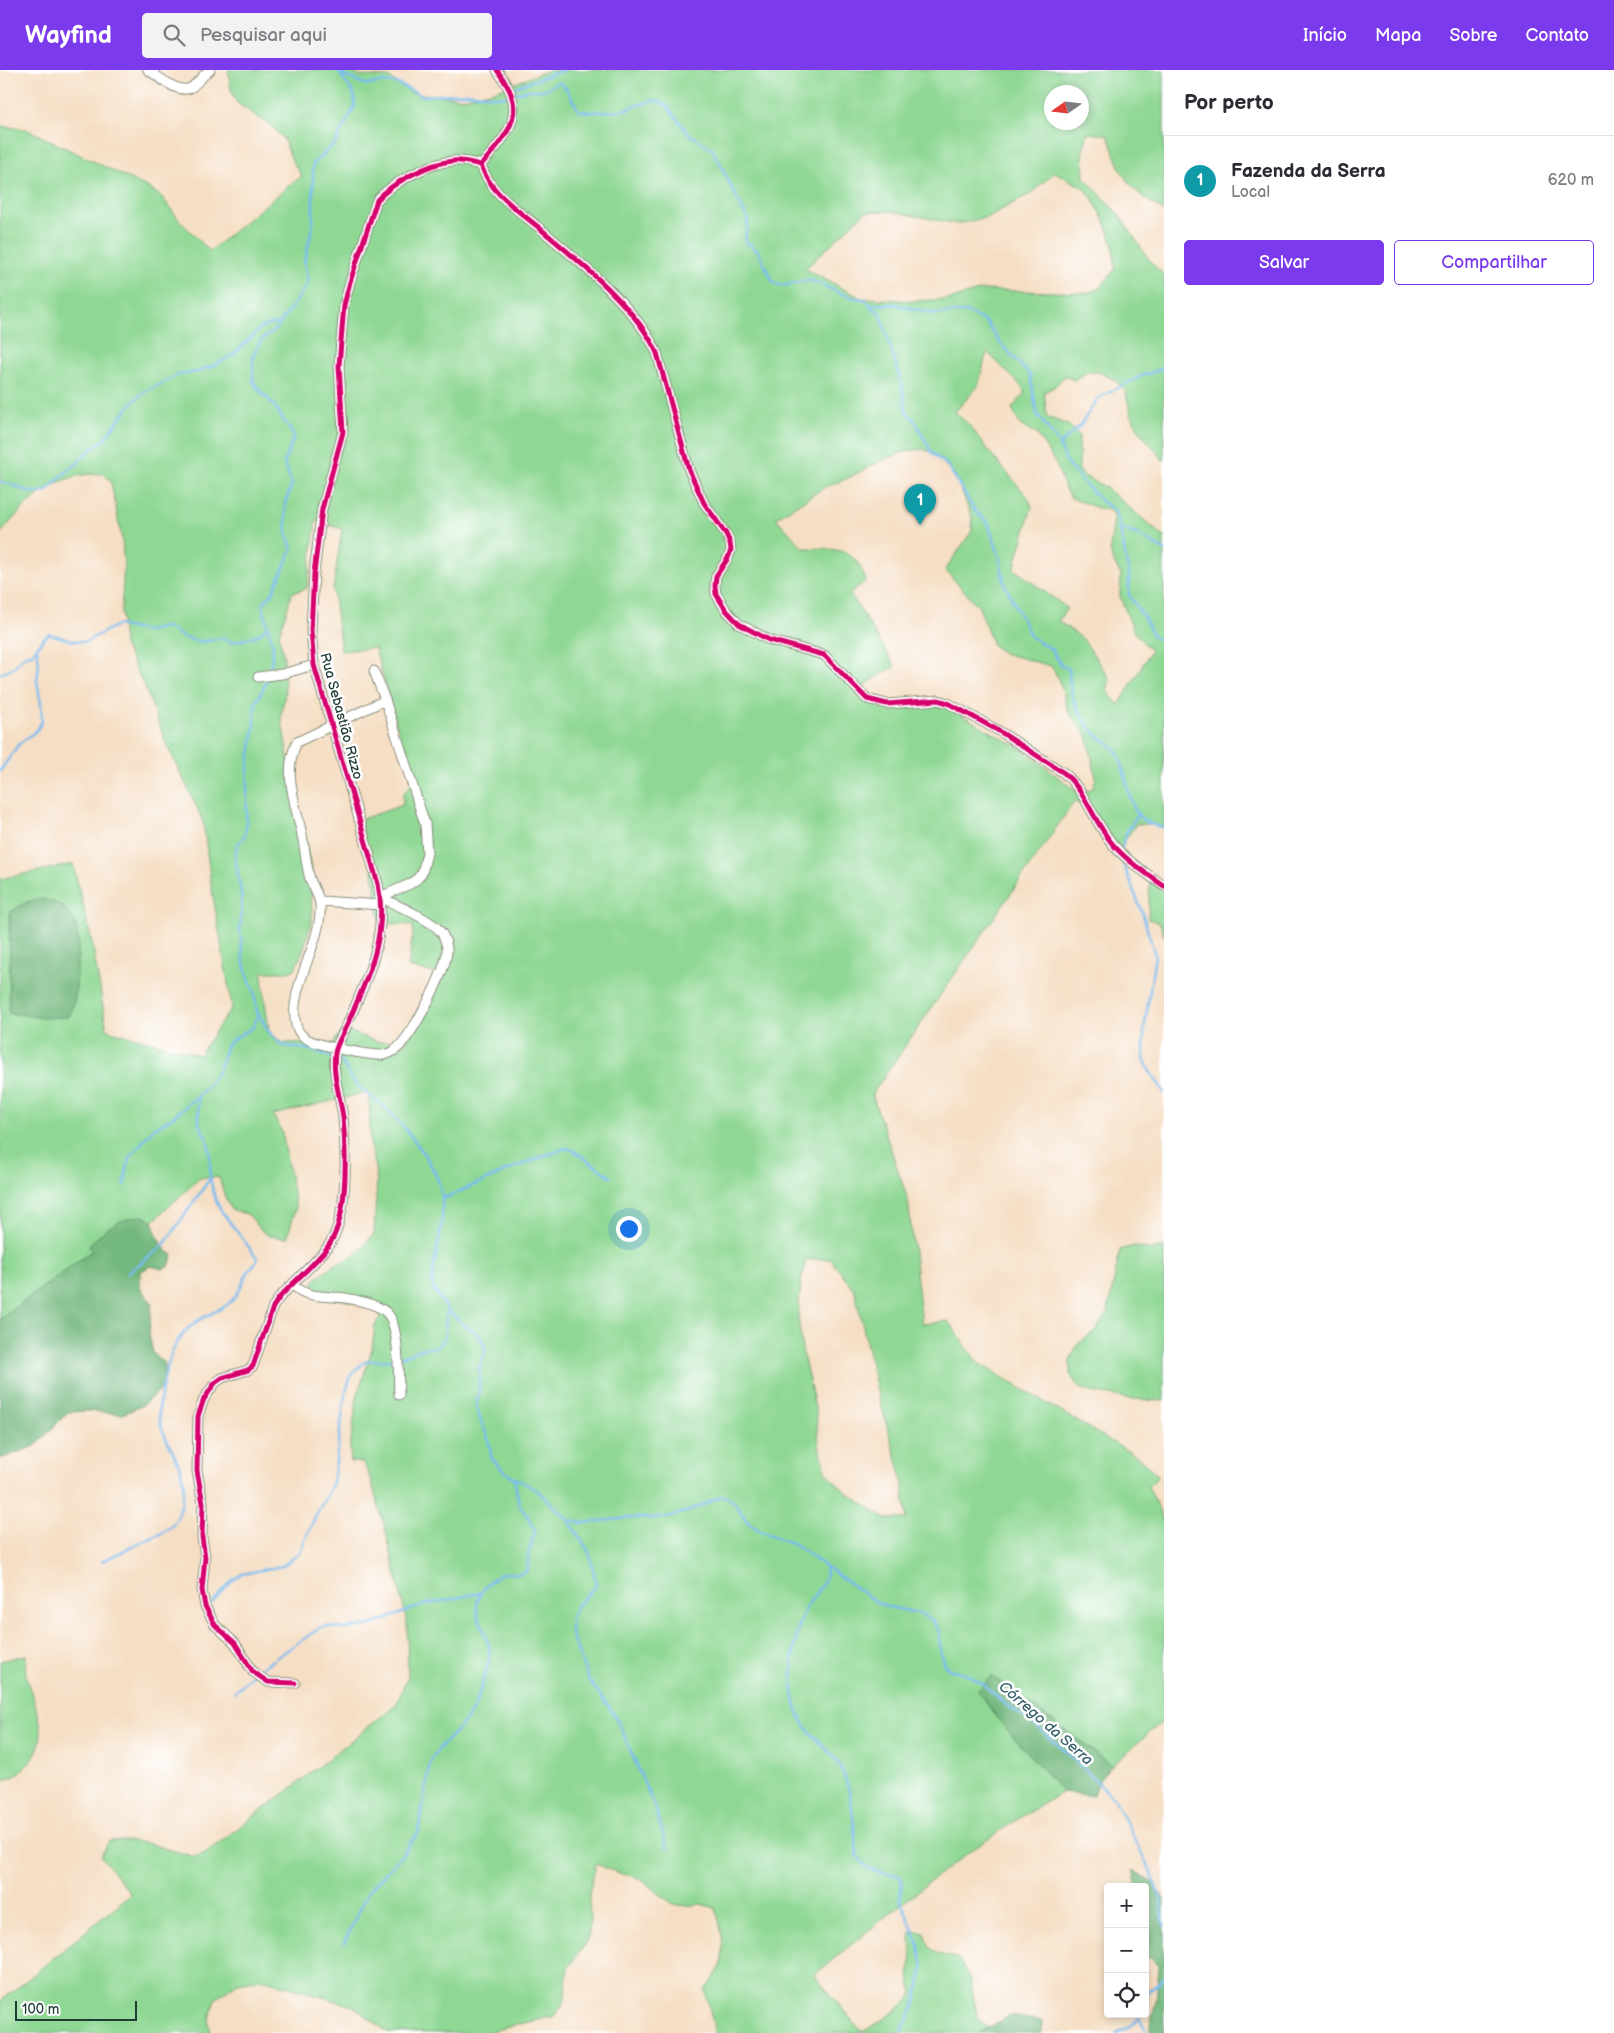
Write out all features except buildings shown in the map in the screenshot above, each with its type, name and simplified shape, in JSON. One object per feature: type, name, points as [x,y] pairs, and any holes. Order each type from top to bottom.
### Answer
[{"type":"street","points":[[148,70],[184,90],[193,86],[210,70]]},
{"type":"street","points":[[497,70],[512,96],[514,112],[508,131],[500,144],[481,165],[491,186],[592,274],[627,309],[652,342],[657,353],[689,470],[704,503],[726,534],[730,543],[731,550],[716,576],[714,586],[716,594],[726,610],[739,624],[769,640],[824,655],[867,699],[887,704],[938,700],[958,708],[998,731],[1064,773],[1073,781],[1110,841],[1121,854],[1164,886]]},
{"type":"street","name":"Rua Sebastião Rizzo","points":[[336,1047],[370,973],[379,943],[381,901],[314,665],[311,630],[314,573],[322,509],[343,432],[339,366],[344,305],[377,200],[401,180],[442,164],[454,161],[481,165]]},
{"type":"street","points":[[258,678],[282,674],[314,665]]},
{"type":"street","points":[[374,671],[425,824],[427,853],[426,864],[417,879],[381,901]]},
{"type":"street","points":[[320,901],[381,901],[439,930],[447,948],[446,959],[424,1010],[395,1050],[380,1055],[364,1054],[310,1041],[299,1033],[296,1025],[297,998],[314,943],[318,926],[320,901],[307,868],[292,790],[291,764],[297,742],[385,700]]},
{"type":"street","points":[[295,1683],[276,1684],[261,1678],[253,1672],[235,1643],[216,1625],[205,1606],[202,1590],[205,1558],[202,1537],[203,1503],[197,1471],[198,1416],[204,1399],[215,1383],[222,1378],[248,1370],[253,1366],[274,1307],[285,1291],[293,1285],[330,1244],[342,1209],[345,1164],[342,1117],[335,1068],[336,1047]]},
{"type":"street","points":[[293,1285],[306,1294],[337,1297],[371,1305],[387,1313],[394,1328],[399,1395]]},
{"type":"green space","points":[[228,70],[347,70],[360,76],[388,77],[413,93],[463,98],[495,91],[549,70],[1164,70],[1164,211],[1133,188],[1121,170],[1108,135],[1088,133],[1083,151],[1084,177],[1119,215],[1150,261],[1164,275],[1164,461],[1140,432],[1132,417],[1125,390],[1113,379],[1099,372],[1088,372],[1074,380],[1065,376],[1054,387],[1044,392],[1047,417],[1068,425],[1079,435],[1079,470],[1084,476],[1105,487],[1164,537],[1164,828],[1150,824],[1136,824],[1114,857],[1082,805],[1074,802],[872,1094],[908,1200],[922,1324],[948,1321],[978,1363],[1136,1456],[1159,1476],[1148,1486],[1164,1522],[1164,1720],[1112,1765],[992,1677],[978,1691],[1001,1723],[1063,1792],[1029,1812],[965,1855],[814,1975],[862,2032],[886,2018],[909,2001],[913,1993],[909,1978],[912,1953],[911,1932],[924,1933],[929,1945],[936,1952],[958,1958],[970,1980],[978,2019],[988,2028],[979,2033],[714,2033],[705,1990],[717,1973],[723,1953],[722,1937],[715,1908],[701,1904],[687,1906],[673,1904],[639,1878],[596,1864],[589,1893],[589,1934],[584,1946],[568,1968],[564,2004],[554,2016],[483,2033],[389,2033],[353,2006],[262,1979],[238,1983],[215,1999],[209,2023],[211,2033],[0,2033],[0,2002],[131,1894],[101,1856],[109,1841],[132,1841],[150,1844],[195,1857],[205,1853],[285,1793],[396,1705],[408,1676],[407,1622],[386,1532],[371,1480],[363,1462],[351,1462],[350,1448],[357,1397],[372,1349],[375,1325],[380,1317],[379,1308],[319,1295],[312,1282],[330,1267],[354,1256],[374,1234],[377,1180],[370,1142],[369,1092],[273,1115],[282,1132],[296,1208],[287,1238],[269,1236],[261,1230],[249,1215],[231,1209],[219,1177],[200,1178],[153,1221],[143,1216],[93,1250],[0,1319],[0,879],[73,864],[92,942],[107,1030],[199,1055],[232,1007],[211,884],[203,821],[165,740],[146,690],[124,645],[121,611],[124,566],[122,540],[111,482],[104,474],[87,474],[72,477],[58,483],[33,499],[0,534],[0,126],[26,129],[147,187],[162,197],[180,221],[210,251],[292,183],[302,177],[293,162],[283,138],[272,127],[237,103],[231,90]],"holes":[[[1055,172],[1084,188],[1092,198],[1107,226],[1113,245],[1115,269],[1100,288],[1088,293],[982,290],[951,299],[914,301],[861,298],[806,268],[865,212],[890,211],[958,224],[988,217],[1030,194]],[[987,352],[1024,389],[1024,395],[1012,408],[1020,425],[1037,434],[1056,464],[1066,491],[1071,498],[1109,510],[1114,516],[1110,549],[1112,559],[1121,575],[1120,596],[1134,632],[1151,651],[1119,705],[1107,691],[1110,679],[1083,639],[1058,621],[1067,608],[1014,569],[1032,506],[1027,496],[990,453],[971,427],[955,412],[978,386]],[[922,449],[932,452],[955,475],[972,517],[972,531],[945,570],[979,607],[993,645],[1003,653],[1051,666],[1059,679],[1068,711],[1087,735],[1096,778],[1093,788],[1080,794],[1025,751],[949,708],[915,704],[869,703],[857,690],[895,666],[850,593],[866,581],[862,570],[850,555],[842,552],[803,548],[776,518],[825,487],[884,460],[909,451]],[[316,521],[342,529],[333,589],[341,651],[375,648],[413,782],[403,794],[403,805],[359,820],[372,866],[380,923],[413,925],[408,967],[434,973],[421,1014],[403,1045],[390,1041],[378,1042],[343,1029],[331,1046],[312,1042],[282,1043],[269,1031],[262,977],[263,972],[288,972],[295,969],[303,951],[312,921],[311,868],[281,715],[285,693],[284,658],[279,635],[292,593],[307,588]],[[9,914],[44,1018],[11,1014]],[[830,1259],[855,1291],[877,1391],[902,1478],[907,1519],[886,1519],[847,1493],[827,1474],[819,1445],[816,1412],[802,1349],[798,1315],[801,1282],[806,1260]]]},
{"type":"green space","points":[[1150,879],[1164,891],[1164,937],[1160,923],[1148,919]]},
{"type":"green space","points":[[41,899],[54,902],[64,908],[76,925],[78,947],[76,983],[69,1017],[44,1018],[9,1013],[10,912],[27,902]]},
{"type":"green space","points":[[143,1216],[153,1221],[159,1240],[165,1249],[173,1255],[169,1266],[162,1269],[151,1266],[141,1271],[140,1288],[152,1303],[149,1334],[153,1353],[165,1364],[163,1387],[143,1405],[123,1414],[89,1411],[68,1412],[35,1446],[0,1459],[0,1319],[92,1251],[89,1246],[107,1229],[127,1219]]},
{"type":"green space","points":[[1133,1246],[1152,1250],[1164,1247],[1164,1401],[1133,1399],[1091,1392],[1079,1388],[1070,1374],[1070,1360],[1078,1344],[1097,1329],[1108,1311],[1120,1250]]},
{"type":"green space","points":[[26,1655],[26,1675],[40,1720],[40,1741],[36,1752],[22,1771],[13,1777],[0,1781],[0,1661]]},
{"type":"green space","points":[[992,1676],[1112,1765],[1100,1779],[1093,1796],[1063,1792],[1001,1723],[978,1691]]},
{"type":"green space","points":[[1133,1870],[1155,1884],[1164,1902],[1164,2033],[1152,2033],[1150,2024],[1156,2001],[1159,1967],[1149,1958],[1149,1883],[1136,1883]]},
{"type":"green space","points":[[1009,2016],[1042,2021],[1042,2033],[979,2033]]},
{"type":"waterway","name":"Córrego da Serra","points":[[270,673],[273,646],[263,607],[265,601],[272,594],[292,549],[287,535],[285,503],[292,484],[284,463],[294,436],[274,405],[253,381],[253,356],[262,339],[275,330],[300,296],[308,281],[304,264],[313,223],[313,164],[335,143],[355,106],[354,94],[337,70]]},
{"type":"waterway","points":[[514,91],[520,85],[565,70]]},
{"type":"waterway","points":[[341,74],[367,85],[381,82],[396,83],[423,96],[467,93],[500,97],[528,90],[544,90],[559,82],[566,88],[579,111],[620,111],[651,101],[658,101],[667,106],[688,133],[713,150],[748,220],[745,241],[758,251],[773,282],[787,285],[802,281],[812,281],[845,295],[865,299],[871,307],[880,313],[902,385],[906,411],[915,421],[932,453],[948,466],[975,511],[988,523],[1000,558],[1004,583],[1031,637],[1051,649],[1062,666],[1069,669],[1070,686],[1077,708],[1092,730],[1117,752],[1122,763],[1130,799],[1135,809],[1141,818],[1151,824],[1164,827]]},
{"type":"waterway","points":[[869,305],[894,304],[935,314],[967,312],[986,322],[1001,344],[1030,375],[1037,414],[1058,442],[1068,465],[1101,501],[1114,510],[1118,519],[1129,574],[1129,595],[1145,619],[1153,636],[1164,643]]},
{"type":"waterway","points":[[0,482],[27,491],[46,491],[77,464],[86,453],[103,441],[129,406],[144,392],[181,374],[197,372],[215,365],[233,355],[262,327],[279,324]]},
{"type":"waterway","points":[[1059,445],[1080,426],[1098,398],[1141,376],[1164,368]]},
{"type":"waterway","points":[[1120,528],[1136,534],[1164,550]]},
{"type":"waterway","points":[[0,674],[14,667],[25,655],[32,654],[49,634],[85,642],[117,625],[146,631],[167,627],[183,637],[202,642],[222,638],[231,642],[260,634],[267,627]]},
{"type":"waterway","points":[[0,771],[19,744],[37,730],[42,721],[37,681],[39,662],[37,649]]},
{"type":"waterway","name":"Córrego da Serra","points":[[268,678],[255,705],[255,721],[248,768],[246,829],[244,837],[237,845],[235,856],[242,900],[240,930],[243,956],[245,968],[254,992],[257,1012],[269,1032],[281,1045],[316,1051],[331,1057]]},
{"type":"waterway","points":[[1121,850],[1126,833],[1138,814]]},
{"type":"waterway","points":[[1121,858],[1142,912],[1155,955],[1144,1031],[1144,1058],[1149,1070],[1164,1092]]},
{"type":"waterway","points":[[124,1185],[129,1159],[153,1129],[173,1117],[200,1094],[217,1074],[227,1045],[253,1027],[258,1015]]},
{"type":"waterway","name":"Córrego da Serra","points":[[337,1058],[357,1085],[378,1101],[411,1136],[428,1160],[440,1185],[443,1207],[432,1283],[448,1311],[480,1336],[484,1345],[485,1353],[479,1369],[480,1382],[476,1408],[488,1438],[492,1459],[506,1473],[538,1491],[568,1520],[582,1523],[627,1518],[665,1518],[689,1511],[721,1496],[727,1497],[733,1501],[748,1522],[760,1531],[794,1544],[876,1602],[889,1607],[919,1613],[932,1620],[939,1630],[941,1655],[944,1664],[949,1669],[970,1676],[984,1685],[1004,1703],[1038,1727],[1114,1798],[1152,1874],[1159,1895],[1164,1925]]},
{"type":"waterway","points":[[102,1561],[162,1533],[170,1528],[177,1518],[183,1496],[183,1480],[178,1462],[161,1427],[159,1418],[162,1390],[170,1359],[178,1341],[188,1329],[198,1320],[227,1305],[234,1298],[248,1272],[258,1259],[222,1212],[215,1199],[210,1178],[210,1153],[207,1139],[199,1124],[198,1097]]},
{"type":"waterway","points":[[442,1199],[518,1166],[566,1148],[573,1150],[611,1177]]},
{"type":"waterway","points":[[127,1273],[163,1246],[209,1180]]},
{"type":"waterway","points":[[400,1358],[424,1348],[437,1347],[445,1336],[448,1311]]},
{"type":"waterway","points":[[212,1603],[233,1580],[242,1574],[282,1566],[299,1554],[315,1517],[333,1483],[345,1395],[351,1375],[363,1363],[368,1361],[395,1360]]},
{"type":"waterway","points":[[344,1943],[368,1892],[401,1856],[418,1833],[430,1762],[438,1749],[465,1722],[475,1704],[486,1672],[490,1651],[477,1609],[481,1593],[500,1574],[519,1574],[528,1569],[528,1555],[535,1531],[519,1504],[514,1478]]},
{"type":"waterway","points":[[569,1521],[589,1552],[596,1582],[595,1587],[576,1606],[571,1618],[571,1634],[589,1681],[610,1708],[620,1726],[655,1808],[667,1848]]},
{"type":"waterway","points":[[825,1568],[826,1573],[821,1587],[808,1604],[798,1630],[792,1669],[794,1697],[798,1713],[806,1728],[828,1750],[844,1775],[852,1809],[857,1854],[869,1869],[899,1876],[902,1879],[900,1899],[918,1942],[923,1966],[915,2004],[901,2033]]},
{"type":"waterway","points":[[257,1671],[321,1627],[327,1626],[344,1629],[371,1625],[423,1605],[480,1593]]},
{"type":"waterway","points":[[234,1692],[253,1675]]},
{"type":"waterway","name":"Córrego da Serra","points":[[1149,1990],[1164,1978]]},
{"type":"waterway","name":"Córrego da Serra","points":[[1139,2018],[1148,2033]]},
{"type":"waterway","points":[[1116,2033],[1139,2020]]},
{"type":"cycle path","points":[[295,1683],[268,1682],[253,1672],[235,1643],[215,1625],[205,1606],[202,1590],[205,1557],[202,1537],[203,1503],[197,1471],[198,1416],[204,1399],[215,1383],[222,1378],[248,1370],[253,1366],[273,1307],[279,1298],[321,1256],[334,1236],[343,1204],[345,1186],[343,1117],[335,1077],[335,1053],[364,986],[379,937],[381,920],[378,884],[314,665],[311,630],[314,573],[322,509],[343,432],[339,366],[344,305],[377,200],[402,180],[433,165],[456,161],[481,165],[507,133],[511,124],[514,105],[511,94],[497,70]]},
{"type":"cycle path","points":[[481,165],[490,183],[504,199],[604,284],[635,318],[647,335],[657,353],[689,470],[704,503],[726,534],[730,543],[731,550],[716,576],[715,586],[716,594],[726,610],[739,624],[769,640],[824,655],[867,699],[887,704],[938,700],[948,703],[999,731],[1064,773],[1084,797],[1105,833],[1117,849],[1136,866],[1164,886]]},
{"type":"place","name":"Fazenda da Serra","points":[[920,525]]}]
